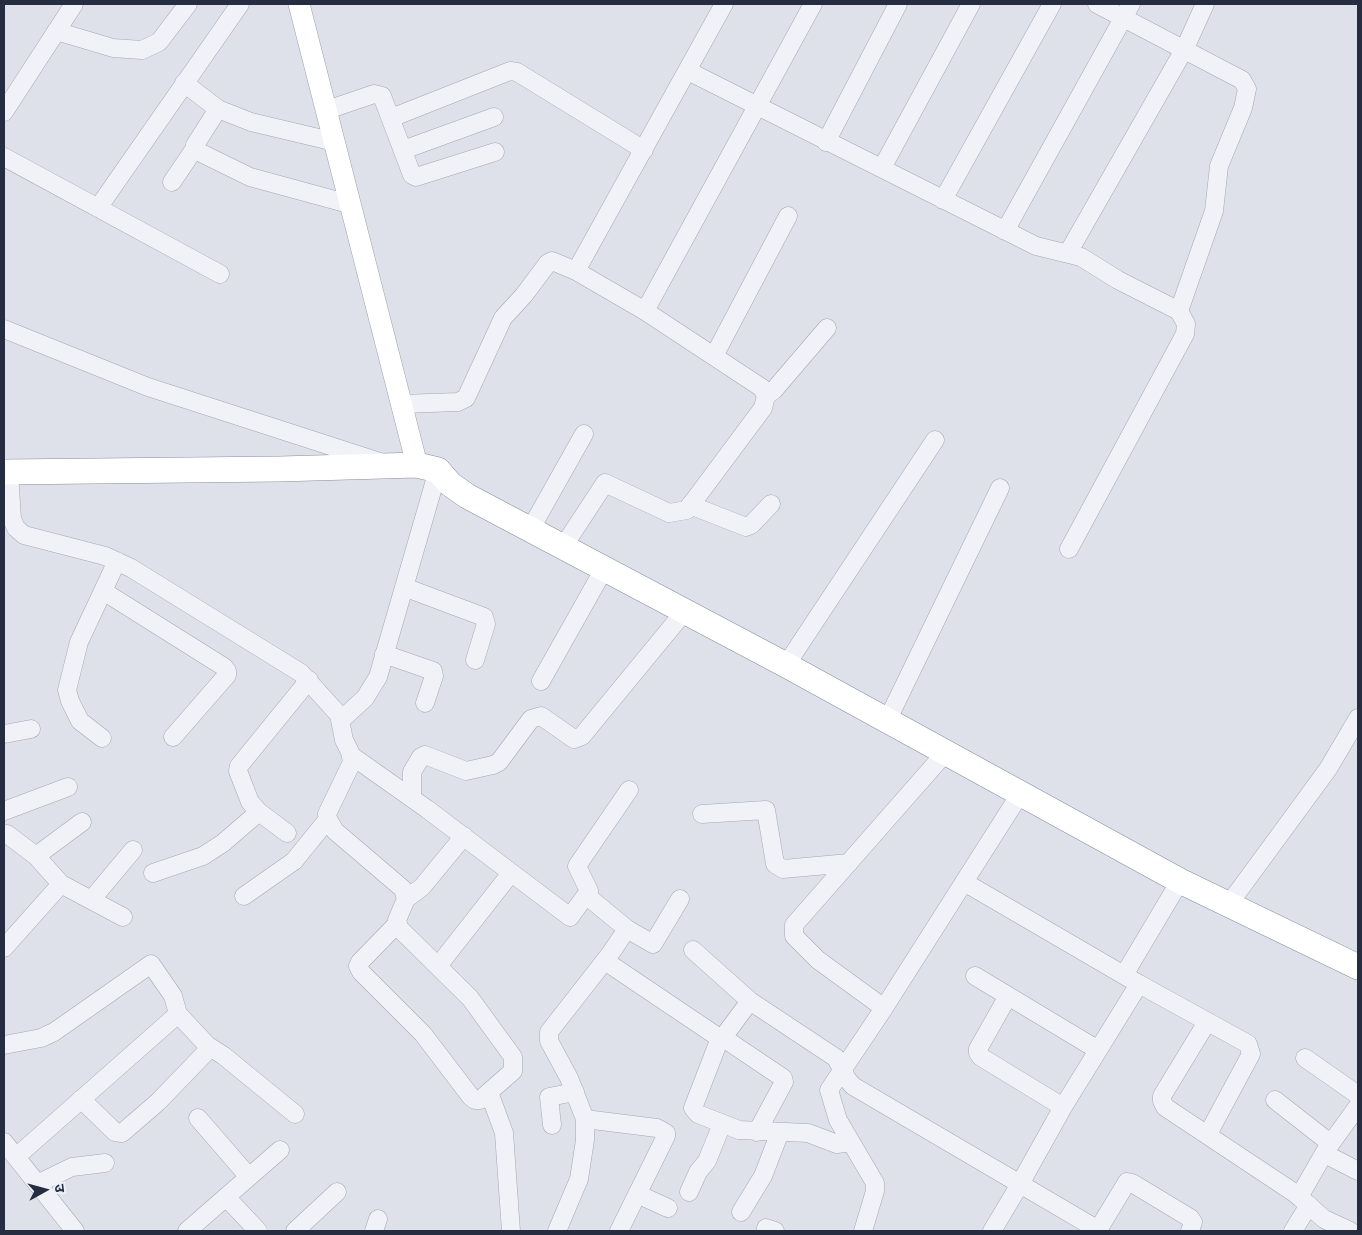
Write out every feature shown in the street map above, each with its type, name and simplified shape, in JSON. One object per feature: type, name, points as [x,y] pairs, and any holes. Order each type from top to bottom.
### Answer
[{"type":"highway","points":[[6,472],[427,467],[459,491],[530,530],[786,665],[1180,880],[1358,967]]},
{"type":"main road","points":[[299,4],[402,404],[427,467]]},
{"type":"street","points":[[4,112],[74,4]]},
{"type":"street","points":[[56,31],[113,48],[142,50],[158,42],[188,4]]},
{"type":"street","points":[[98,208],[240,4]]},
{"type":"street","points":[[576,271],[724,4]]},
{"type":"street","points":[[645,311],[812,4]]},
{"type":"street","points":[[826,142],[898,4]]},
{"type":"street","points":[[882,168],[970,4]]},
{"type":"street","points":[[943,200],[1052,4]]},
{"type":"street","points":[[1097,4],[1127,11],[1185,48],[1242,80],[1247,89],[1243,108],[1219,166],[1214,211],[1179,311]]},
{"type":"street","points":[[1068,253],[1185,48],[1205,4]]},
{"type":"street","points":[[1005,231],[1127,11]]},
{"type":"street","points":[[688,70],[826,142],[882,168],[1036,246],[1081,257],[1118,280],[1179,311],[1186,324],[1185,334],[1069,549]]},
{"type":"street","points":[[391,118],[510,71],[517,72],[644,150]]},
{"type":"street","points":[[184,84],[218,109],[251,122],[335,142]]},
{"type":"street","points":[[327,110],[378,93],[382,96],[412,175],[416,177],[495,152]]},
{"type":"street","points":[[172,182],[218,109]]},
{"type":"street","points":[[403,150],[494,117]]},
{"type":"street","points":[[195,148],[202,154],[250,177],[349,204]]},
{"type":"street","points":[[4,157],[220,274]]},
{"type":"street","points":[[714,356],[788,216]]},
{"type":"street","points":[[402,404],[463,401],[503,318],[524,295],[548,263],[558,261],[645,311],[762,388],[766,396]]},
{"type":"street","points":[[4,328],[148,387],[392,466]]},
{"type":"street","points":[[563,547],[605,483],[669,513],[687,510],[763,408],[766,396],[774,390],[827,328]]},
{"type":"street","points":[[530,530],[584,434]]},
{"type":"street","points":[[786,665],[934,440]]},
{"type":"street","points":[[341,720],[365,698],[372,687],[384,654],[404,587],[427,467]]},
{"type":"street","points":[[6,472],[12,519],[16,528],[24,535],[117,561],[289,664],[309,680],[341,720],[344,740],[352,756],[352,762],[327,814],[328,819],[335,831],[403,889],[406,899]]},
{"type":"street","points":[[887,721],[1000,488]]},
{"type":"street","points":[[690,505],[746,527],[752,525],[771,504]]},
{"type":"street","points":[[102,738],[80,721],[67,690],[79,642],[117,561]]},
{"type":"street","points":[[541,681],[604,569]]},
{"type":"street","points":[[404,587],[484,617],[486,624],[475,660]]},
{"type":"street","points":[[103,591],[224,667],[227,671],[227,675],[173,737]]},
{"type":"street","points":[[412,798],[412,772],[421,757],[425,755],[466,771],[493,765],[499,762],[531,719],[541,716],[574,739],[582,736],[684,612]]},
{"type":"street","points":[[384,654],[432,671],[434,676],[425,703]]},
{"type":"street","points":[[288,833],[259,812],[250,802],[238,776],[239,766],[309,680]]},
{"type":"street","points":[[1228,904],[1323,776],[1358,718]]},
{"type":"street","points":[[4,734],[31,729]]},
{"type":"street","points":[[884,1008],[826,967],[794,936],[794,925],[946,752]]},
{"type":"street","points":[[352,756],[464,836],[570,917],[586,896],[589,888],[577,866],[629,790]]},
{"type":"street","points":[[4,811],[68,787]]},
{"type":"street","points":[[863,1231],[875,1192],[875,1183],[838,1120],[830,1096],[831,1085],[884,1008],[1020,794]]},
{"type":"street","points":[[702,814],[766,810],[775,864],[783,869],[848,863]]},
{"type":"street","points":[[153,873],[203,856],[223,843],[259,812]]},
{"type":"street","points":[[244,896],[294,861],[328,819]]},
{"type":"street","points":[[36,856],[82,822]]},
{"type":"street","points":[[5,832],[36,856],[61,884],[123,917]]},
{"type":"street","points":[[397,924],[470,998],[513,1057],[513,1071],[480,1100],[470,1097],[423,1034],[361,972],[358,966],[397,924],[406,899],[422,887],[464,836]]},
{"type":"street","points":[[92,899],[133,850]]},
{"type":"street","points":[[438,966],[510,873]]},
{"type":"street","points":[[992,1231],[1098,1050],[1180,880]]},
{"type":"street","points":[[964,882],[1132,980],[1248,1044],[1251,1054],[1208,1134]]},
{"type":"street","points":[[4,948],[61,884]]},
{"type":"street","points":[[586,896],[627,929],[653,944],[680,899]]},
{"type":"street","points":[[556,1231],[579,1179],[586,1140],[585,1119],[575,1092],[548,1037],[551,1028],[605,961],[627,929]]},
{"type":"street","points":[[692,950],[750,1001],[836,1058],[853,1086],[1099,1231],[1127,1182],[1132,1183],[1190,1218],[1192,1227],[1190,1231]]},
{"type":"street","points":[[605,961],[784,1078],[784,1082],[757,1132]]},
{"type":"street","points":[[4,1045],[41,1038],[54,1032],[151,964],[173,996],[178,1014],[210,1048],[224,1056],[296,1114]]},
{"type":"street","points":[[975,976],[1098,1050]]},
{"type":"street","points":[[1008,996],[978,1048],[978,1053],[981,1057],[1063,1107]]},
{"type":"street","points":[[750,1001],[721,1037],[693,1108],[698,1114],[739,1130],[808,1134],[837,1144],[851,1142]]},
{"type":"street","points":[[16,1157],[178,1014]]},
{"type":"street","points":[[1207,1022],[1162,1096],[1165,1107],[1208,1134],[1304,1201],[1324,1219],[1350,1231]]},
{"type":"street","points":[[81,1099],[115,1132],[122,1133],[158,1102],[210,1048]]},
{"type":"street","points":[[1305,1058],[1358,1095]]},
{"type":"street","points":[[489,1092],[504,1133],[511,1231]]},
{"type":"street","points":[[552,1125],[549,1097],[575,1092]]},
{"type":"street","points":[[1276,1100],[1329,1140],[1327,1150]]},
{"type":"street","points":[[1292,1231],[1327,1150],[1358,1106]]},
{"type":"street","points":[[198,1118],[249,1177]]},
{"type":"street","points":[[585,1119],[657,1128],[666,1133],[619,1231]]},
{"type":"street","points":[[689,1192],[698,1172],[707,1161],[722,1124]]},
{"type":"street","points":[[741,1212],[763,1176],[780,1132]]},
{"type":"street","points":[[4,1142],[75,1231]]},
{"type":"street","points":[[187,1231],[280,1150]]},
{"type":"street","points":[[1327,1150],[1358,1171]]},
{"type":"street","points":[[37,1184],[72,1167],[105,1164]]},
{"type":"street","points":[[295,1231],[337,1192]]},
{"type":"street","points":[[637,1194],[668,1208]]},
{"type":"street","points":[[226,1197],[258,1231]]}]
